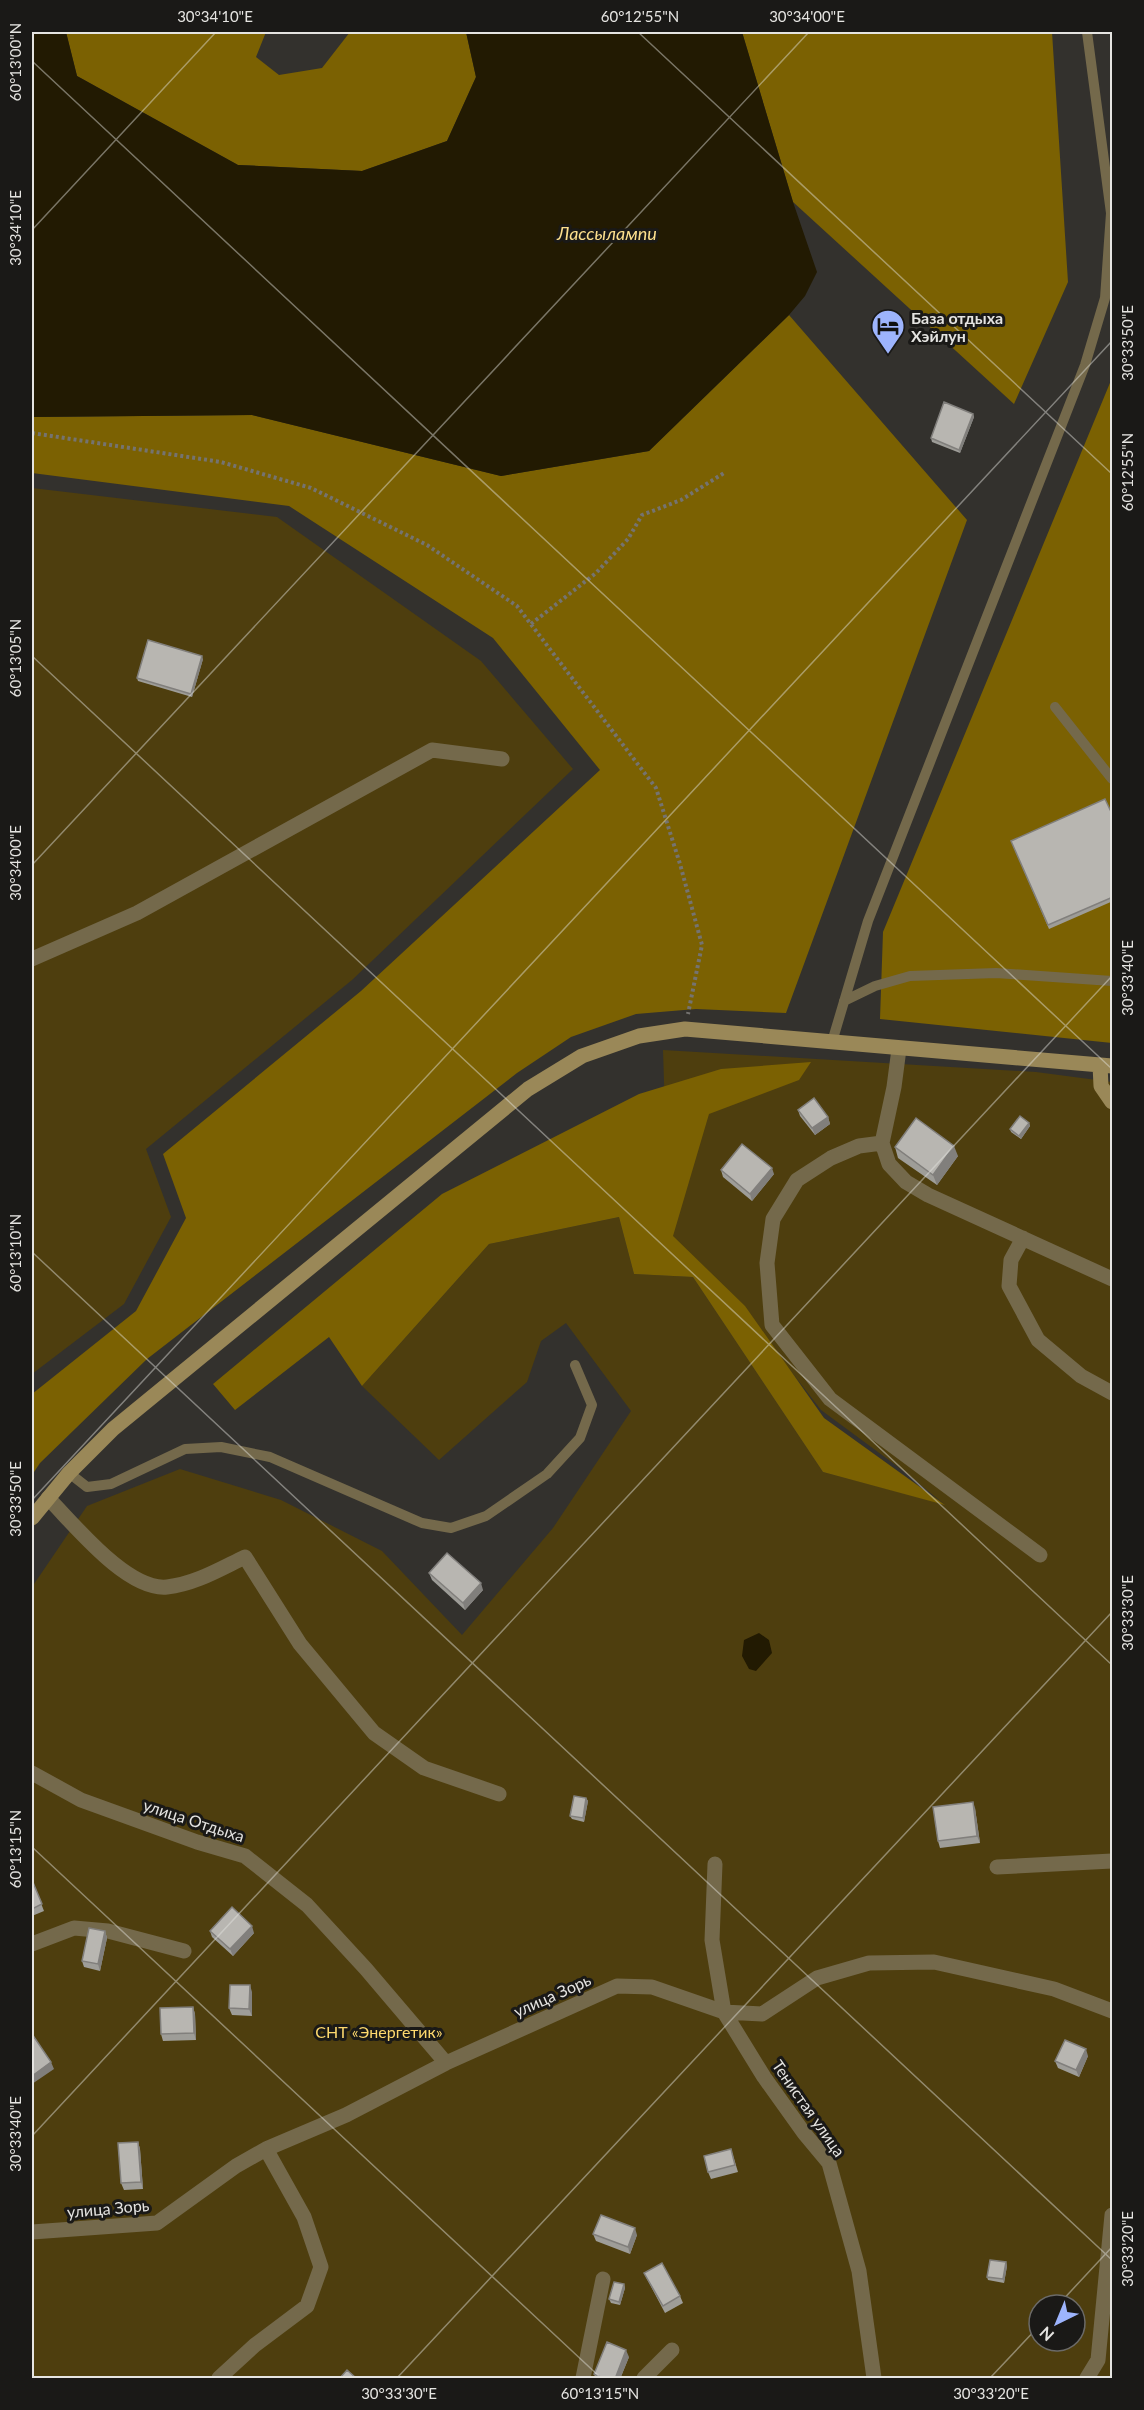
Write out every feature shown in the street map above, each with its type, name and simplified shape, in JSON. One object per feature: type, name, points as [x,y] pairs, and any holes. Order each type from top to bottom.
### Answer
[{"type":"main road","points":[[32,1518],[69,1473],[112,1429],[528,1089],[582,1056],[639,1036],[685,1029],[1106,1065],[1101,1086],[1113,1102]]},
{"type":"street","points":[[32,959],[137,913],[432,750],[502,759]]},
{"type":"street","points":[[899,1049],[894,1087],[882,1143],[889,1164],[906,1182],[928,1195],[1113,1279]]},
{"type":"street","points":[[882,1143],[859,1146],[840,1154],[797,1180],[773,1219],[766,1263],[772,1324],[830,1400],[1040,1554]]},
{"type":"street","points":[[1023,1238],[1011,1260],[1009,1286],[1038,1340],[1081,1376],[1113,1393]]},
{"type":"street","points":[[48,1498],[115,1565],[141,1582],[165,1587],[197,1580],[245,1557],[300,1644],[374,1733],[424,1768],[499,1794]]},
{"type":"street","name":"улица Отдыха","points":[[32,1773],[81,1800],[197,1842],[245,1856],[307,1905],[366,1969],[446,2063]]},
{"type":"street","points":[[997,1867],[1113,1861]]},
{"type":"street","name":"Тенистая улица","points":[[715,1864],[712,1940],[724,2012],[764,2077],[804,2133],[829,2163],[859,2271],[874,2379]]},
{"type":"street","points":[[32,1944],[74,1928],[108,1930],[184,1951]]},
{"type":"street","name":"улица Зорь","points":[[32,2232],[157,2223],[236,2166],[266,2149],[346,2115],[446,2063],[617,1986],[652,1987],[724,2012],[762,2014],[817,1978],[869,1963],[934,1962],[1054,1989],[1113,2011]]},
{"type":"street","points":[[219,2379],[255,2345],[307,2307],[321,2267],[304,2217],[266,2149]]},
{"type":"street","points":[[1087,2379],[1098,2360],[1113,2215]]},
{"type":"street","points":[[583,2379],[603,2279]]},
{"type":"street","points":[[644,2379],[672,2350]]},
{"type":"lane","points":[[832,1042],[868,921],[1085,365],[1105,298],[1111,213],[1087,32]]},
{"type":"lane","points":[[1055,707],[1113,779]]},
{"type":"lane","points":[[844,1001],[875,986],[910,976],[996,973],[1113,981]]},
{"type":"lane","points":[[69,1473],[87,1487],[111,1484],[185,1449],[221,1447],[270,1456],[422,1523],[451,1528],[486,1516],[547,1474],[580,1438],[592,1405],[575,1365]]},
{"type":"path","points":[[32,433],[221,462],[311,488],[427,545],[517,606],[656,788],[702,945],[685,1029]]},
{"type":"path","points":[[531,624],[596,573],[628,539],[642,515],[681,500],[724,473]]},
{"type":"green space","points":[[32,488],[277,517],[481,661],[573,769],[352,980],[146,1149],[171,1217],[124,1304],[32,1374]]},
{"type":"green space","name":"СНТ «Энергетик»","points":[[663,1050],[1036,1072],[1112,1082],[1112,2378],[32,2378],[32,1587],[87,1506],[180,1469],[281,1500],[382,1551],[462,1635],[553,1528],[631,1411],[566,1323],[541,1341],[527,1382],[439,1460],[362,1386],[489,1244],[619,1217],[634,1274],[693,1277],[823,1472],[944,1504],[821,1410],[752,1321],[669,1240]]},
{"type":"shaded area","points":[[66,32],[266,32],[256,57],[279,75],[322,68],[350,32],[466,32],[476,77],[447,141],[362,171],[238,165],[77,76]]},
{"type":"shaded area","points":[[742,32],[1052,32],[1068,282],[1014,404],[793,202]]},
{"type":"shaded area","points":[[789,315],[967,520],[786,1013],[696,1009],[636,1014],[571,1037],[517,1073],[147,1359],[40,1463],[32,1475],[32,1394],[136,1311],[186,1218],[163,1154],[361,991],[600,770],[493,638],[289,506],[32,473],[32,417],[252,415],[501,476],[649,451]]},
{"type":"shaded area","points":[[1112,378],[1112,1043],[880,1019],[883,932]]},
{"type":"shaded area","points":[[811,1062],[799,1080],[709,1114],[673,1236],[745,1306],[824,1418],[945,1505],[823,1472],[693,1277],[634,1274],[619,1217],[489,1244],[362,1386],[329,1337],[235,1410],[213,1384],[442,1194],[639,1094],[721,1069]]},
{"type":"water","name":"Лассылампи","points":[[32,32],[66,32],[77,76],[238,165],[362,171],[447,141],[476,77],[466,32],[742,32],[793,202],[817,272],[805,296],[789,315],[649,451],[501,476],[252,415],[32,417]]},
{"type":"water","points":[[759,1633],[769,1640],[772,1653],[756,1671],[749,1669],[742,1656],[744,1640]]},
{"type":"building","points":[[944,402],[973,414],[959,450],[931,438]]},
{"type":"building","points":[[148,640],[202,656],[191,694],[137,678]]},
{"type":"building","points":[[1105,799],[1113,816],[1113,897],[1048,925],[1011,841]]},
{"type":"building","points":[[814,1098],[828,1117],[812,1128],[798,1110]]},
{"type":"building","points":[[1020,1116],[1029,1123],[1019,1136],[1010,1129]]},
{"type":"building","points":[[916,1118],[954,1146],[933,1175],[895,1147]]},
{"type":"building","points":[[742,1144],[772,1168],[750,1194],[721,1170]]},
{"type":"building","points":[[447,1553],[481,1583],[463,1603],[429,1573]]},
{"type":"building","points":[[574,1796],[586,1798],[583,1818],[570,1816]]},
{"type":"building","points":[[973,1802],[977,1836],[938,1841],[933,1807]]},
{"type":"building","points":[[32,1880],[42,1904],[32,1909]]},
{"type":"building","points":[[232,1907],[252,1926],[230,1949],[210,1931]]},
{"type":"building","points":[[89,1928],[105,1931],[98,1964],[82,1961]]},
{"type":"building","points":[[230,1985],[250,1985],[249,2009],[229,2008]]},
{"type":"building","points":[[193,2007],[194,2033],[161,2034],[160,2008]]},
{"type":"building","points":[[32,2034],[51,2062],[32,2076]]},
{"type":"building","points":[[1065,2040],[1086,2049],[1076,2070],[1055,2061]]},
{"type":"building","points":[[138,2142],[141,2182],[121,2183],[118,2143]]},
{"type":"building","points":[[731,2149],[735,2165],[708,2172],[704,2156]]},
{"type":"building","points":[[601,2215],[635,2228],[628,2247],[593,2234]]},
{"type":"building","points":[[990,2260],[1006,2262],[1003,2279],[987,2277]]},
{"type":"building","points":[[662,2263],[680,2296],[663,2306],[644,2273]]},
{"type":"building","points":[[614,2282],[624,2284],[619,2302],[609,2299]]},
{"type":"building","points":[[607,2342],[626,2350],[615,2379],[605,2379],[594,2374]]},
{"type":"building","points":[[347,2370],[357,2379],[339,2379]]},
{"type":"place","name":"База отдыха Хэйлун","points":[[888,355]]}]
